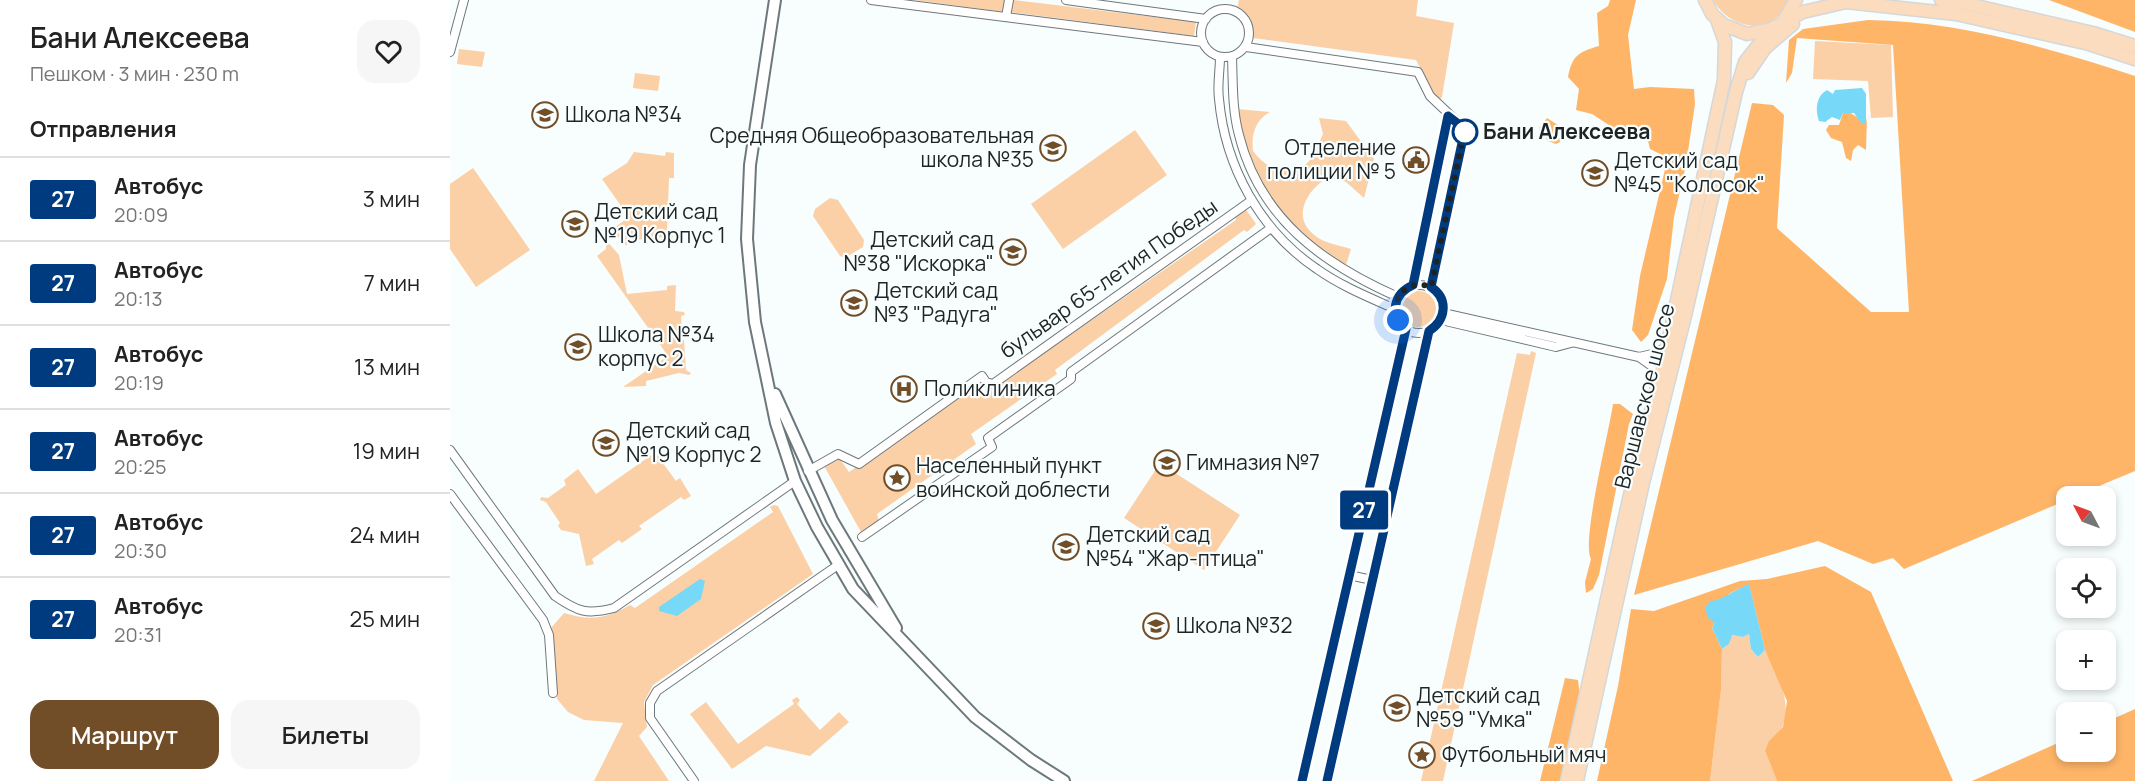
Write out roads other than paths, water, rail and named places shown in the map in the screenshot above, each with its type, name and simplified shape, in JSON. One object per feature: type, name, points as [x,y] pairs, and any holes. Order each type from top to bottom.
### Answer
[{"type":"main road","points":[[775,0],[755,122],[747,206],[749,272],[755,322],[765,372],[784,449],[795,481],[838,565],[853,588],[975,717],[1064,781]]},
{"type":"main road","name":"Варшавское шоссе","points":[[1577,781],[1648,460],[1685,316],[1736,92],[1745,62],[1790,13],[1796,0]]},
{"type":"main road","points":[[1941,0],[2082,31],[2135,46]]},
{"type":"main road","points":[[1705,2],[1717,20],[1731,30],[1747,34],[1775,27],[1803,12],[1846,2],[1956,14],[2089,44],[2135,59]]},
{"type":"main road","points":[[1736,92],[1750,69],[1777,37],[1822,7]]},
{"type":"main road","name":"Варшавское шоссе","points":[[1567,781],[1629,499],[1667,347],[1724,80],[1725,42],[1717,20]]},
{"type":"main road","points":[[765,372],[832,520],[905,644]]},
{"type":"main road","points":[[784,449],[788,443],[796,443]]},
{"type":"main road","points":[[853,588],[862,587],[869,582]]},
{"type":"street","points":[[450,52],[464,0]]},
{"type":"street","points":[[871,0],[1203,42]]},
{"type":"street","points":[[1006,17],[1009,0]]},
{"type":"street","points":[[1066,0],[1206,19]]},
{"type":"street","points":[[1226,4],[1240,13],[1249,25],[1249,40],[1246,47],[1232,57],[1220,57],[1207,49],[1201,30],[1206,19],[1226,4]]},
{"type":"street","points":[[1246,47],[1418,72],[1430,96],[1448,116],[1465,129],[1431,287]]},
{"type":"street","points":[[1220,57],[1218,97],[1229,154],[1252,200],[1271,228],[1314,268],[1344,286],[1395,309]]},
{"type":"street","points":[[1232,57],[1235,117],[1251,168],[1270,203],[1300,238],[1354,277],[1398,297]]},
{"type":"street","points":[[1429,331],[1421,333],[1406,329],[1398,320],[1395,309],[1398,297],[1413,285],[1448,116]]},
{"type":"street","points":[[1239,175],[1251,168]]},
{"type":"street","name":"бульвар 65-летия Победы","points":[[808,471],[838,454],[859,464],[982,376],[986,382],[993,384],[1252,200]]},
{"type":"street","points":[[862,537],[992,447],[988,438],[1071,379],[1071,372],[1271,228]]},
{"type":"street","points":[[1291,248],[1300,238]]},
{"type":"street","points":[[1327,781],[1429,331],[1442,316],[1441,297],[1431,287],[1413,285]]},
{"type":"street","points":[[1442,316],[1541,340],[1572,342],[1639,357],[1653,367],[1660,377]]},
{"type":"street","points":[[1302,781],[1406,329]]},
{"type":"street","points":[[1639,357],[1667,347]]},
{"type":"street","points":[[450,450],[555,596],[574,609],[595,613],[614,608],[795,481]]},
{"type":"street","points":[[450,494],[543,620],[549,635],[553,693]]},
{"type":"street","points":[[694,781],[650,718],[651,703],[657,691],[838,565]]},
{"type":"street","points":[[1349,575],[1372,580]]},
{"type":"water","points":[[1862,88],[1866,94],[1866,123],[1861,123],[1854,113],[1843,113],[1840,120],[1832,117],[1825,122],[1819,121],[1817,104],[1823,93],[1827,90],[1833,94],[1835,90]]},
{"type":"water","points":[[700,579],[705,581],[701,599],[677,616],[659,611],[659,607]]},
{"type":"water","points":[[1749,584],[1765,650],[1758,657],[1751,649],[1749,634],[1743,637],[1732,635],[1729,644],[1722,649],[1712,628],[1715,623],[1708,618],[1705,608],[1710,601],[1720,599]]},
{"type":"place","name":"Школа №34","points":[[545,115]]},
{"type":"place","name":"Бани Алексеева","points":[[1465,132]]},
{"type":"place","name":"Средняя Общеобразовательная школа №35","points":[[1053,148]]},
{"type":"place","name":"Отделение полиции № 5","points":[[1416,160]]},
{"type":"place","name":"Детский сад №45 \"Колосок\"","points":[[1595,173]]},
{"type":"place","name":"Детский сад №19 Корпус 1","points":[[575,224]]},
{"type":"place","name":"Детский сад №38 \"Искорка\"","points":[[1013,252]]},
{"type":"place","name":"Детский сад №3 \"Радуга\"","points":[[854,303]]},
{"type":"place","name":"Школа №34 корпус 2","points":[[578,347]]},
{"type":"place","name":"Поликлиника","points":[[904,389]]},
{"type":"place","name":"Детский сад №19 Корпус 2","points":[[606,443]]},
{"type":"place","name":"Гимназия №7","points":[[1167,463]]},
{"type":"place","name":"Населенный пункт воинской доблести","points":[[897,478]]},
{"type":"place","name":"Детский сад №54 \"Жар-птица\"","points":[[1066,547]]},
{"type":"place","name":"Школа №32","points":[[1156,626]]},
{"type":"place","name":"Детский сад №59 \"Умка\"","points":[[1397,708]]},
{"type":"place","name":"Футбольный мяч","points":[[1422,755]]}]
